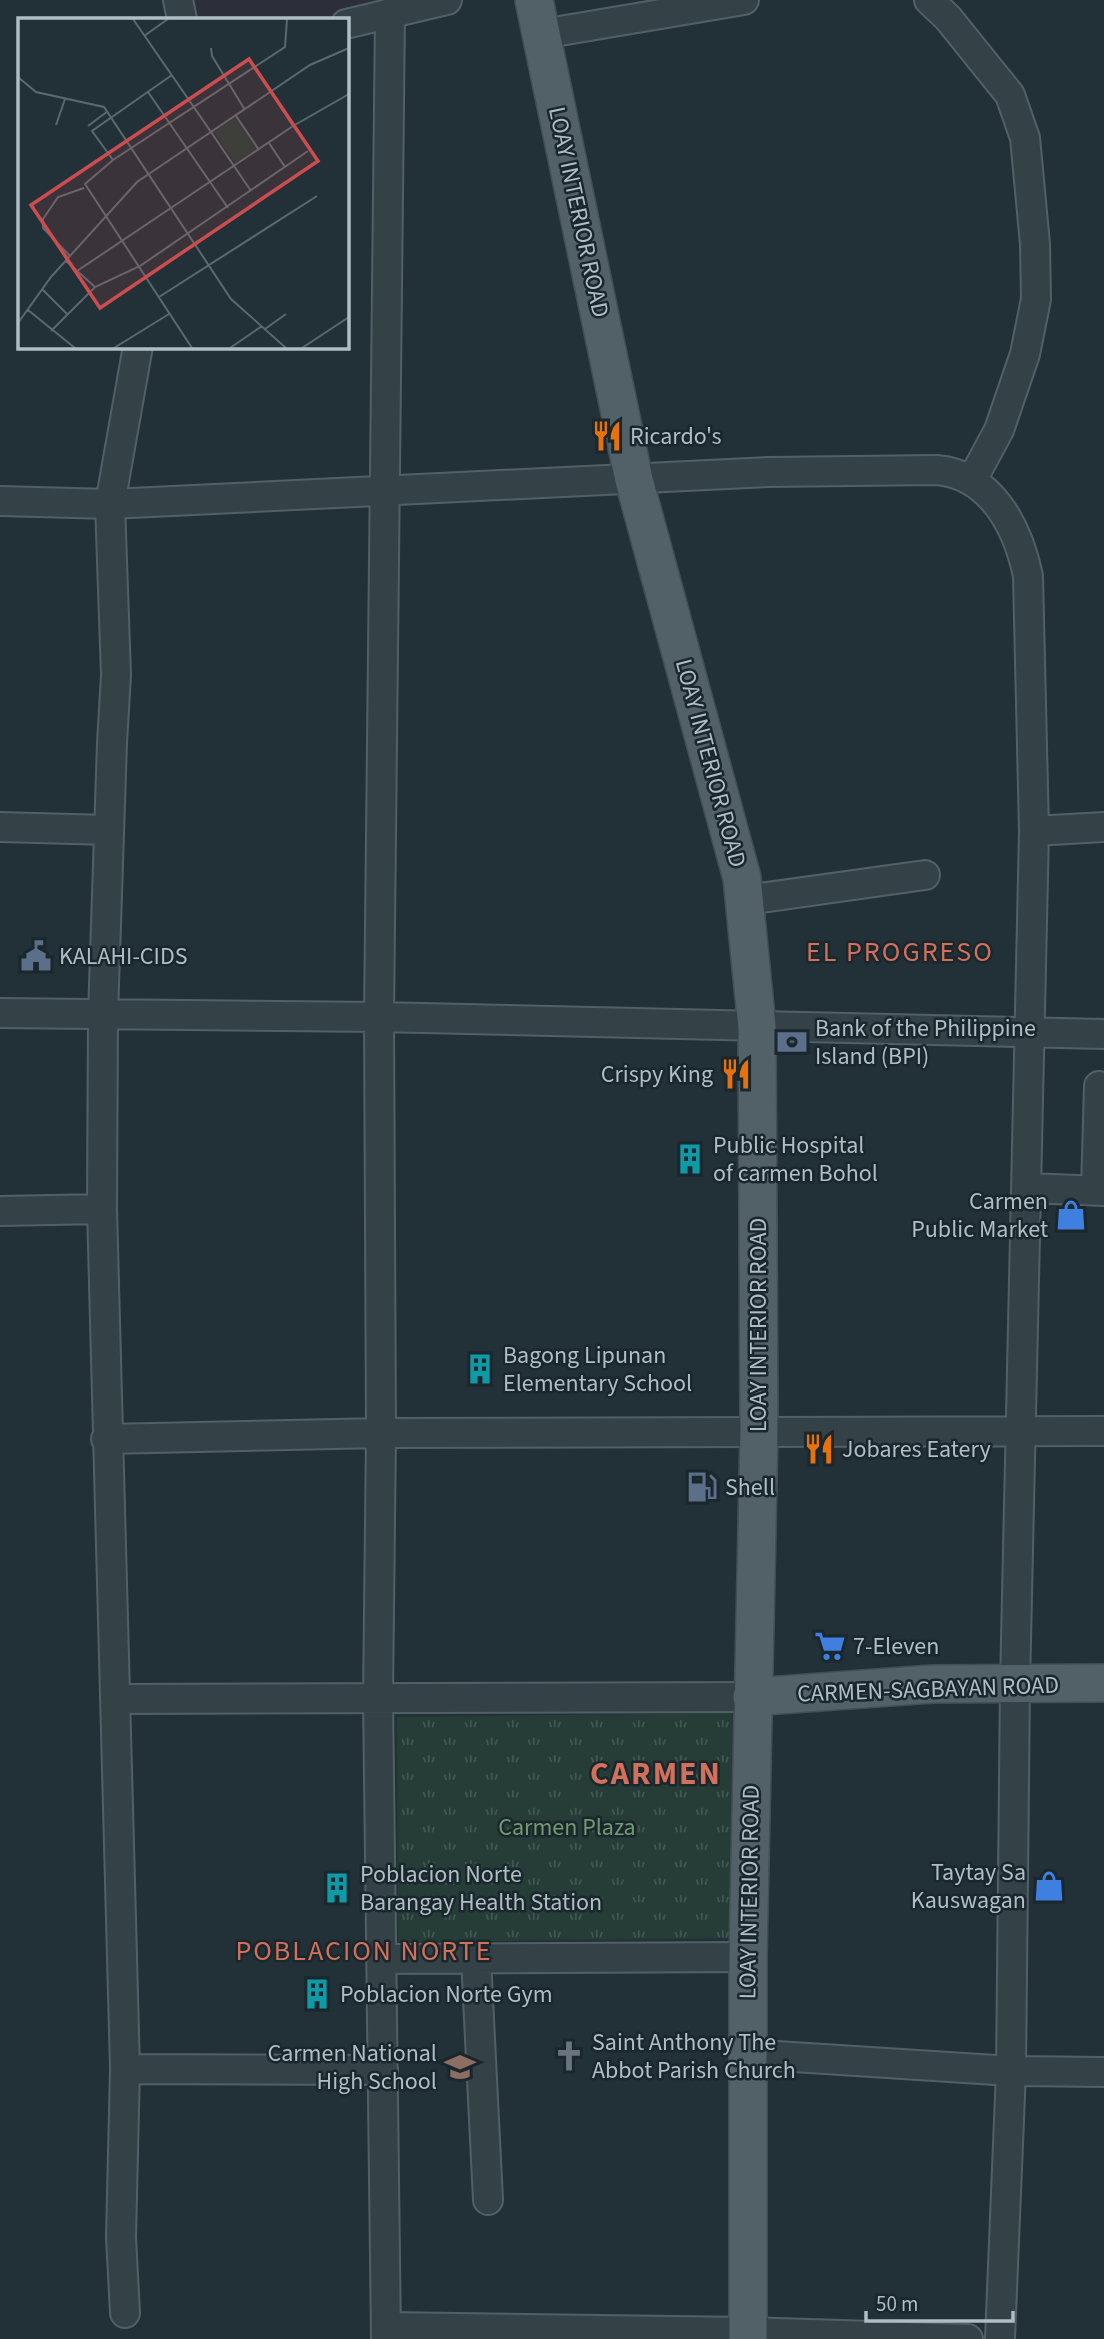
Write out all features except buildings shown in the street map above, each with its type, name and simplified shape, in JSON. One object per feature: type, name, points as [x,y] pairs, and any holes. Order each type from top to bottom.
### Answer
[{"type":"main road","name":"LOAY INTERIOR ROAD","points":[[538,17],[634,480],[737,858],[746,900],[757,1027],[759,1431],[748,1957],[748,2336]]},
{"type":"main road","name":"CARMEN-SAGBAYAN ROAD","points":[[752,1698],[932,1685],[1104,1683]]},
{"type":"street","points":[[178,0],[182,18]]},
{"type":"street","points":[[348,24],[447,0]]},
{"type":"street","points":[[538,17],[744,0]]},
{"type":"street","points":[[929,0],[948,18],[1010,95],[1025,138],[1035,244],[1036,299],[1025,354],[999,430],[971,480]]},
{"type":"street","points":[[390,13],[379,1017],[381,1433],[378,1697],[386,2333],[968,2339]]},
{"type":"street","points":[[125,2314],[121,2237],[125,2069],[106,1439],[102,1209],[103,1015],[116,675],[110,504],[138,348]]},
{"type":"street","points":[[0,501],[110,504],[768,472],[937,470],[971,480],[996,502],[1021,544],[1028,576],[1034,831],[1016,1685],[1011,2071],[1000,2339]]},
{"type":"street","points":[[0,827],[109,830]]},
{"type":"street","points":[[1034,831],[1104,827]]},
{"type":"street","points":[[746,900],[925,875]]},
{"type":"street","points":[[0,1013],[379,1017],[1104,1034]]},
{"type":"street","points":[[1027,1188],[1100,1190],[1099,1086]]},
{"type":"street","points":[[0,1211],[102,1209]]},
{"type":"street","points":[[106,1439],[381,1433],[1104,1431]]},
{"type":"street","points":[[115,1699],[752,1698]]},
{"type":"street","points":[[382,1959],[748,1957]]},
{"type":"street","points":[[476,1958],[488,2200]]},
{"type":"street","points":[[747,2054],[1011,2071],[1104,2072]]},
{"type":"street","points":[[125,2069],[383,2070]]},
{"type":"shaded area","points":[[189,0],[425,0],[348,19],[194,18]]},
{"type":"green space","name":"Carmen Plaza","points":[[736,1713],[737,1938],[398,1942],[397,1717]]},
{"type":"place","name":"Ricardo's","points":[[607,436]]},
{"type":"place","name":"KALAHI-CIDS","points":[[36,956]]},
{"type":"place","name":"Bank of the Philippine Island (BPI)","points":[[792,1042]]},
{"type":"place","name":"Crispy King","points":[[736,1074]]},
{"type":"place","name":"Public Hospital of carmen Bohol","points":[[690,1159]]},
{"type":"place","name":"Carmen Public Market","points":[[1071,1215]]},
{"type":"place","name":"Bagong Lipunan Elementary School","points":[[480,1369]]},
{"type":"place","name":"Jobares Eatery","points":[[819,1449]]},
{"type":"place","name":"Shell","points":[[702,1487]]},
{"type":"place","name":"7-Eleven","points":[[830,1646]]},
{"type":"place","name":"Taytay Sa Kauswagan","points":[[1049,1886]]},
{"type":"place","name":"Poblacion Norte Barangay Health Station","points":[[337,1888]]},
{"type":"place","name":"Poblacion Norte Gym","points":[[317,1994]]},
{"type":"place","name":"Saint Anthony The Abbot Parish Church","points":[[569,2056]]},
{"type":"place","name":"Carmen National High School","points":[[460,2067]]},
{"type":"district","name":"EL PROGRESO","points":[[900,951]]},
{"type":"district","name":"CARMEN","points":[[656,1773]]},
{"type":"district","name":"POBLACION NORTE","points":[[364,1950]]}]
